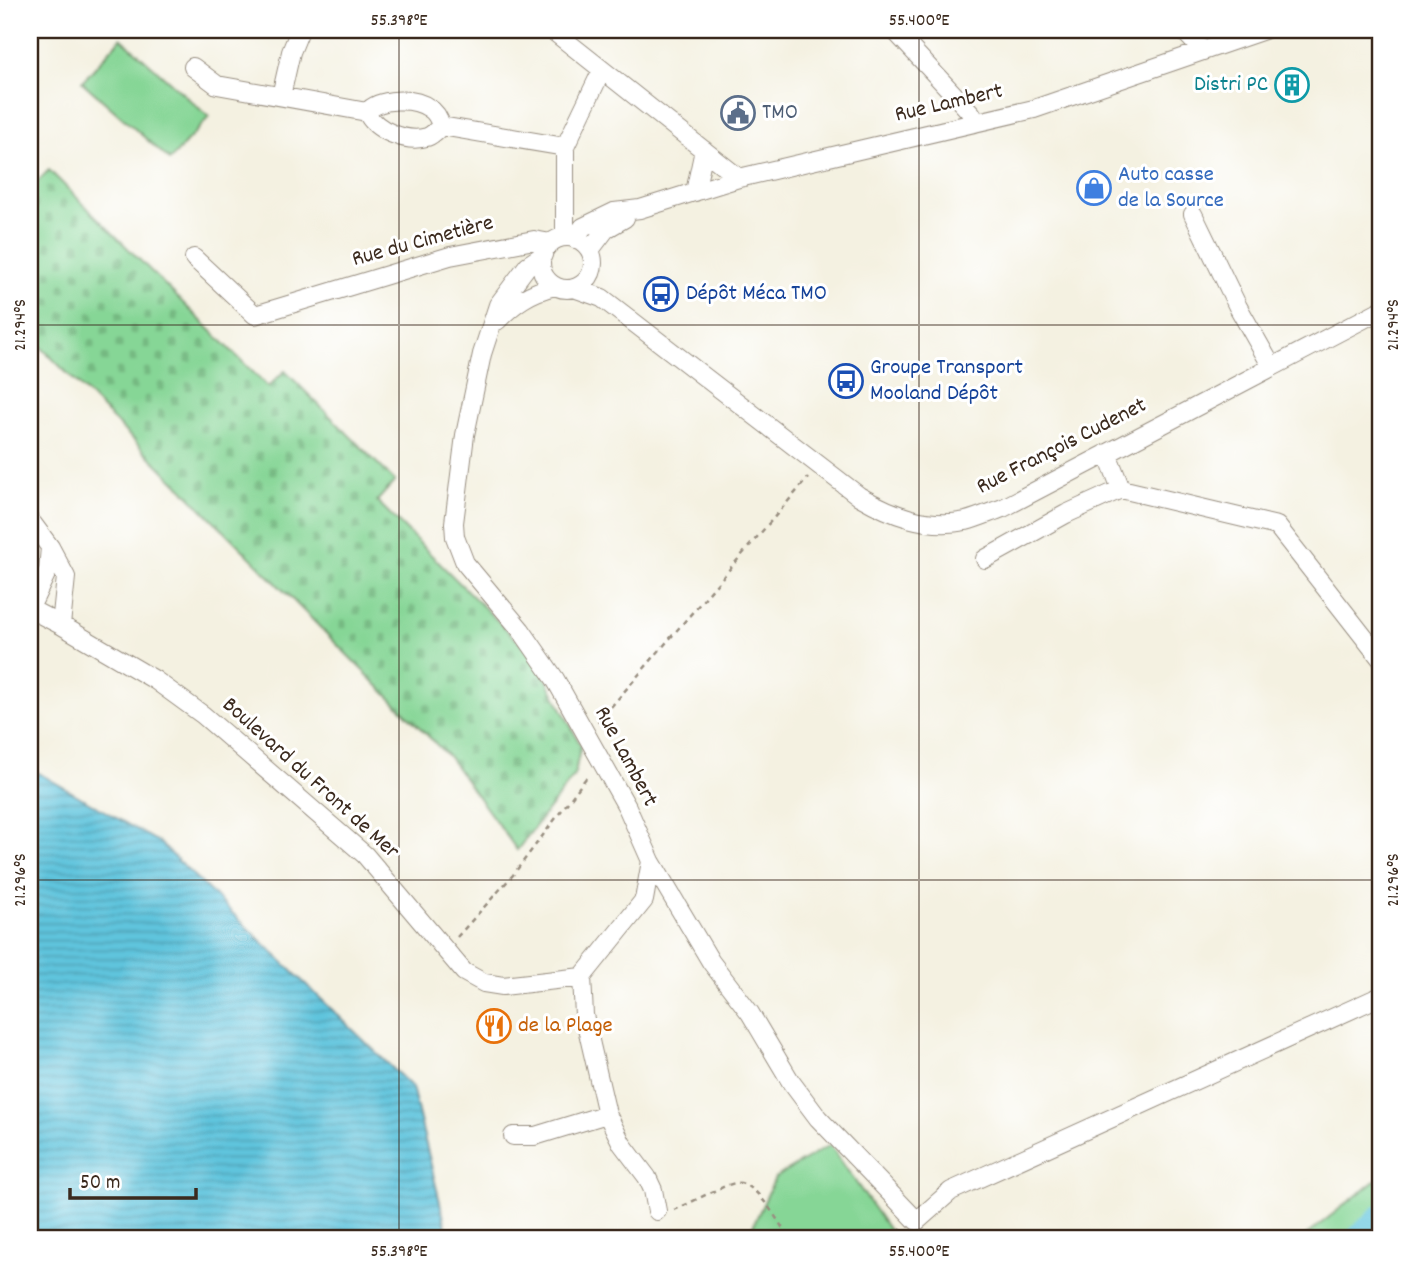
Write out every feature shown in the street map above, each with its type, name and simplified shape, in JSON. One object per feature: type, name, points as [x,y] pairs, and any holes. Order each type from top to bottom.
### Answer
[{"type":"street","points":[[281,96],[291,52],[300,30]]},
{"type":"street","points":[[552,30],[739,178]]},
{"type":"street","points":[[894,30],[972,114],[975,123]]},
{"type":"street","points":[[1183,30],[1203,51]]},
{"type":"street","name":"Rue Lambert","points":[[1255,31],[1034,109],[739,178],[640,209],[614,212],[583,228],[528,265],[498,304],[472,394],[454,523],[455,537],[473,575],[540,654],[627,807],[651,861],[711,962],[750,1013],[792,1083],[818,1118],[918,1221],[951,1191],[1381,996]]},
{"type":"street","points":[[193,67],[217,85],[367,112],[374,124],[390,133],[419,138],[433,134],[441,126]]},
{"type":"street","points":[[593,269],[583,284],[564,289],[555,286],[543,273],[559,244],[565,146],[602,70]]},
{"type":"street","points":[[367,112],[384,100],[424,105],[436,114],[441,126]]},
{"type":"street","points":[[441,126],[565,146]]},
{"type":"street","points":[[695,192],[704,150]]},
{"type":"street","name":"Rue Lambert","points":[[590,250],[606,229],[640,209]]},
{"type":"street","points":[[1193,214],[1238,307],[1272,367]]},
{"type":"street","name":"Rue du Cimetière","points":[[194,258],[256,314],[450,256],[534,240],[559,244]]},
{"type":"street","points":[[559,244],[590,250],[602,298]]},
{"type":"street","name":"Rue Lambert","points":[[492,326],[522,298],[555,286]]},
{"type":"street","name":"Rue François Cudenet","points":[[574,288],[602,298],[859,496],[891,514],[929,523],[964,521],[1003,508],[1381,310]]},
{"type":"street","points":[[1107,453],[1121,489]]},
{"type":"street","points":[[985,558],[1066,514],[1121,489],[1277,526],[1381,659]]},
{"type":"street","points":[[30,520],[50,547],[66,577],[61,625]]},
{"type":"street","points":[[30,608],[48,570],[50,547]]},
{"type":"street","name":"Boulevard du Front de Mer","points":[[30,608],[155,680],[203,715],[365,855],[464,972],[484,983],[503,986],[582,977]]},
{"type":"street","points":[[651,861],[644,900],[582,977],[584,1015],[607,1114],[622,1144],[647,1177],[657,1211]]},
{"type":"street","points":[[513,1136],[535,1136],[607,1114]]},
{"type":"path","points":[[587,735],[819,465]]},
{"type":"path","points":[[446,950],[513,875],[600,759]]},
{"type":"path","points":[[657,1211],[670,1212],[736,1182],[750,1186],[759,1195],[790,1239]]},
{"type":"green space","points":[[121,38],[209,117],[170,160],[82,82]]},
{"type":"green space","points":[[49,170],[268,387],[285,371],[395,481],[377,501],[536,659],[581,746],[574,776],[517,850],[448,756],[30,336],[30,189]]},
{"type":"green space","points":[[830,1145],[895,1239],[747,1239],[775,1178]]},
{"type":"green space","points":[[1381,1176],[1381,1239],[1300,1239],[1304,1237]]},
{"type":"water","points":[[30,768],[160,843],[412,1087],[449,1239],[30,1239]]},
{"type":"waterway","points":[[1361,1239],[1381,1220]]},
{"type":"place","name":"Distri PC","points":[[1292,85]]},
{"type":"place","name":"TMO","points":[[738,113]]},
{"type":"place","name":"Auto casse de la Source","points":[[1094,188]]},
{"type":"place","name":"Dépôt Méca TMO","points":[[661,294]]},
{"type":"place","name":"Groupe Transport Mooland Dépôt","points":[[846,381]]},
{"type":"place","name":"de la Plage","points":[[494,1026]]}]
